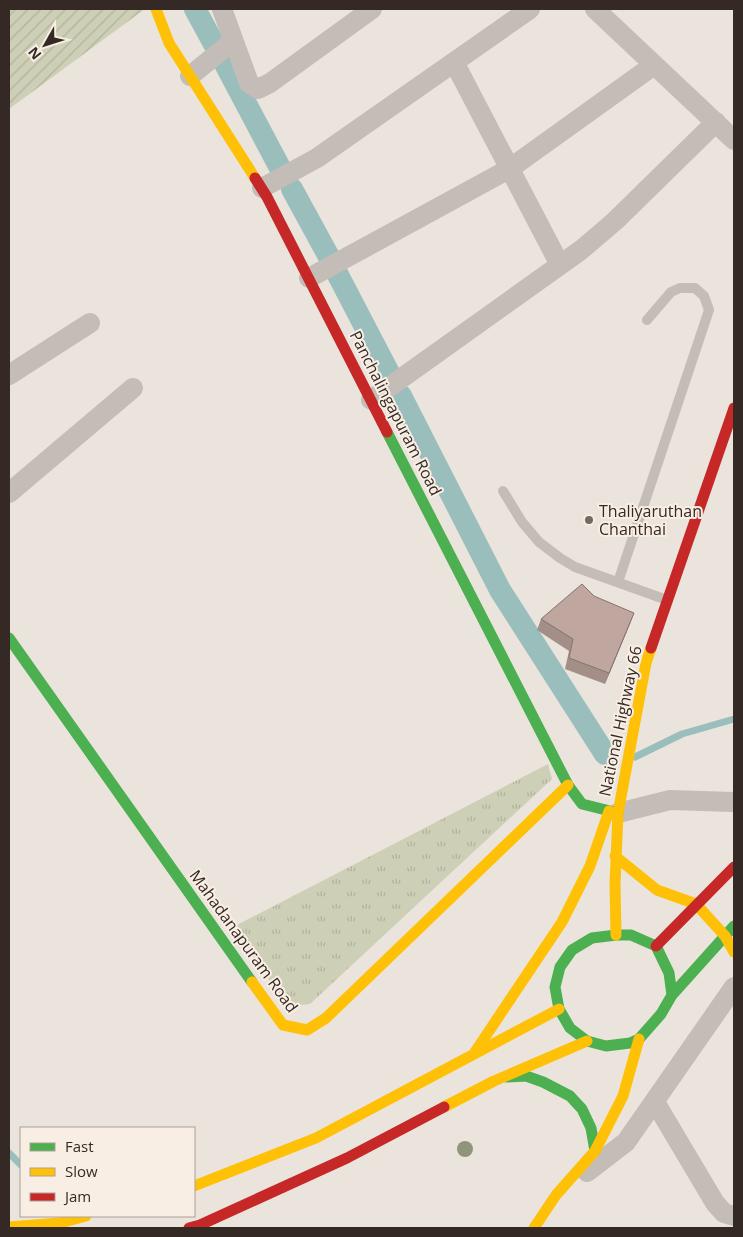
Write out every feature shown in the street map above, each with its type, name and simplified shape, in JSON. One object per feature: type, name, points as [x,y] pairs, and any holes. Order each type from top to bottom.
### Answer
[{"type":"main road","name":"Panchalingapuram Road","points":[[160,11],[169,43],[262,188],[568,786],[582,804],[613,812]]},
{"type":"main road","name":"National Highway 66","points":[[616,935],[616,856],[613,812],[646,664],[730,433],[734,408]]},
{"type":"main road","name":"Mahadanapuram Road","points":[[9,638],[283,1025],[307,1030],[326,1018],[568,786]]},
{"type":"main road","points":[[472,1055],[562,922],[590,866],[613,812]]},
{"type":"main road","points":[[616,856],[657,890],[696,904],[725,936],[734,952]]},
{"type":"main road","points":[[656,946],[734,867]]},
{"type":"main road","points":[[672,995],[669,973],[656,946],[631,935],[592,938],[572,950],[560,967],[555,987],[558,1009],[570,1028],[587,1041],[606,1046],[630,1043],[639,1039],[661,1014],[672,995],[734,926]]},
{"type":"main road","points":[[195,1186],[316,1138],[558,1009]]},
{"type":"main road","points":[[534,1228],[556,1195],[595,1151],[623,1096],[639,1039]]},
{"type":"main road","points":[[189,1228],[200,1225],[347,1158],[503,1078],[587,1041]]},
{"type":"main road","points":[[503,1078],[526,1076],[544,1082],[570,1096],[582,1109],[591,1128],[595,1151]]},
{"type":"main road","points":[[9,1227],[60,1223],[82,1217]]},
{"type":"street","points":[[222,9],[249,83],[258,89],[270,83],[372,9]]},
{"type":"street","points":[[262,188],[317,158],[530,9]]},
{"type":"street","points":[[595,9],[734,140]]},
{"type":"street","points":[[190,76],[234,41]]},
{"type":"street","points":[[454,62],[560,266]]},
{"type":"street","points":[[309,278],[510,169],[654,65]]},
{"type":"street","points":[[371,400],[581,250],[615,220],[716,122]]},
{"type":"street","points":[[9,375],[90,323]]},
{"type":"street","points":[[9,493],[133,388]]},
{"type":"street","points":[[613,812],[670,800],[734,802]]},
{"type":"street","points":[[556,1195],[626,1142],[734,987]]},
{"type":"street","points":[[655,1102],[716,1203],[724,1213],[734,1216]]},
{"type":"lane","points":[[618,582],[709,310],[704,296],[695,288],[680,288],[671,292],[647,320]]},
{"type":"lane","points":[[503,492],[522,522],[539,542],[560,558],[575,567],[668,601]]},
{"type":"green space","points":[[9,9],[145,9],[9,109]]},
{"type":"green space","points":[[548,764],[552,779],[310,1004],[287,1006],[233,927]]},
{"type":"building","points":[[582,584],[594,596],[634,613],[609,673],[569,658],[573,639],[541,619]]},
{"type":"waterway","points":[[195,9],[214,44]]},
{"type":"waterway","points":[[223,60],[279,166]]},
{"type":"waterway","points":[[292,189],[328,255]]},
{"type":"waterway","points":[[338,275],[389,373]]},
{"type":"waterway","points":[[401,396],[500,590],[605,754]]},
{"type":"waterway","points":[[635,757],[682,734],[734,719]]},
{"type":"waterway","points":[[9,1153],[20,1164]]},
{"type":"traffic: fast","points":[[387,432],[568,785],[582,804],[618,813]]},
{"type":"traffic: fast","points":[[9,638],[252,982]]},
{"type":"traffic: fast","points":[[672,995],[669,973],[656,946],[631,935],[592,938],[572,950],[560,967],[555,987],[559,1009],[570,1028],[587,1041],[606,1046],[630,1043],[639,1039],[661,1014],[672,995],[734,926]]},
{"type":"traffic: fast","points":[[506,1077],[526,1076],[543,1082],[570,1096],[582,1109],[591,1128],[595,1151]]},
{"type":"traffic: slow","points":[[156,9],[169,43],[255,178]]},
{"type":"traffic: slow","points":[[616,935],[615,884],[618,813],[646,663],[651,648]]},
{"type":"traffic: slow","points":[[252,982],[283,1025],[307,1030],[326,1018],[568,785]]},
{"type":"traffic: slow","points":[[475,1052],[562,922],[590,866],[609,811]]},
{"type":"traffic: slow","points":[[615,856],[657,890],[696,904],[725,936],[734,952]]},
{"type":"traffic: slow","points":[[195,1186],[316,1138],[559,1009]]},
{"type":"traffic: slow","points":[[534,1228],[556,1195],[595,1151],[623,1096],[639,1039]]},
{"type":"traffic: slow","points":[[444,1107],[494,1081],[587,1041]]},
{"type":"traffic: slow","points":[[9,1227],[60,1223],[82,1217]]},
{"type":"traffic: jam","points":[[255,178],[267,197],[387,432]]},
{"type":"traffic: jam","points":[[651,648],[734,408]]},
{"type":"traffic: jam","points":[[656,946],[734,867]]},
{"type":"traffic: jam","points":[[189,1228],[200,1225],[347,1158],[444,1107]]},
{"type":"place","name":"Thaliyaruthan Chanthai","points":[[589,520]]}]
